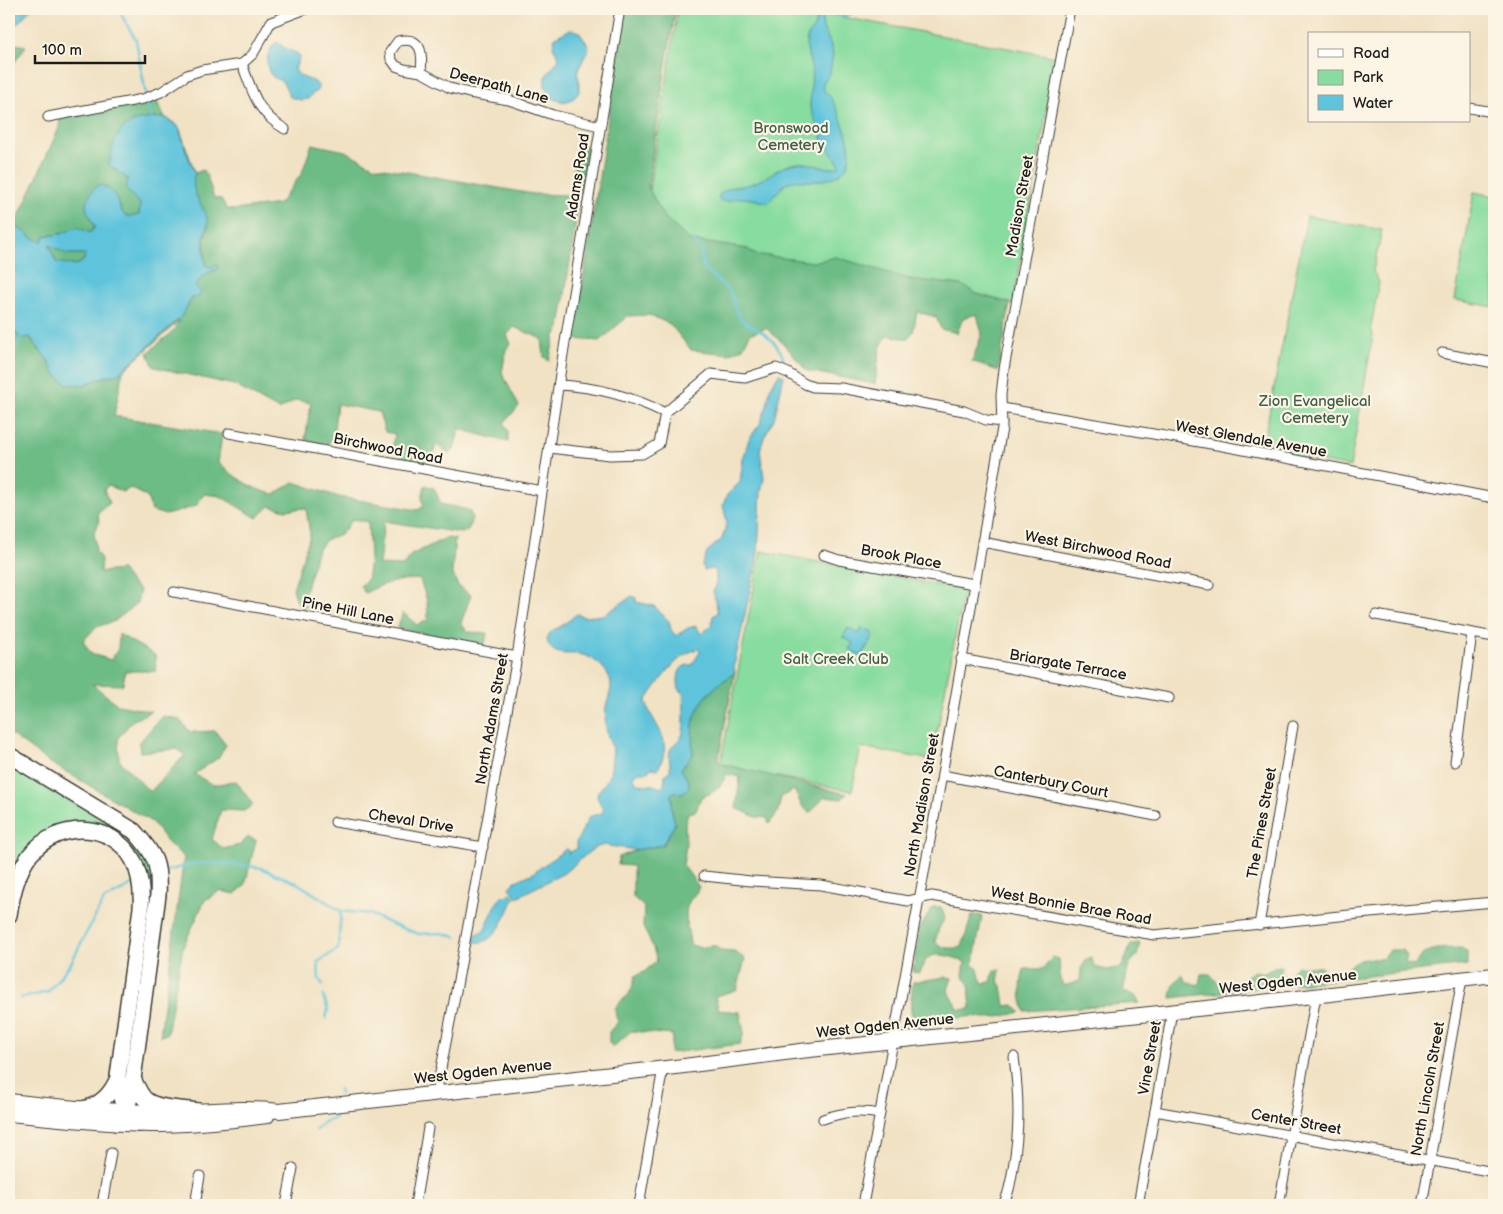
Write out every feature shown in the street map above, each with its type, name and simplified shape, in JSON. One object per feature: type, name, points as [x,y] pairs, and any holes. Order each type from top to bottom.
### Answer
[{"type":"highway","points":[[9,756],[134,830],[144,841],[154,858],[159,875],[158,895],[130,1103],[116,1123]]},
{"type":"highway","points":[[9,915],[14,887],[25,863],[31,854],[42,844],[58,834],[77,829],[103,834],[124,848],[133,860],[140,875],[142,891],[141,908],[118,1076],[112,1092],[92,1107],[83,1109]]},
{"type":"highway","points":[[118,1076],[120,1099],[126,1111],[139,1124]]},
{"type":"highway","points":[[133,1079],[147,1101],[160,1106],[198,1111]]},
{"type":"main road","name":"West Ogden Avenue","points":[[9,1101],[83,1109],[126,1111],[260,1109],[279,1111],[1494,975]]},
{"type":"main road","name":"West Ogden Avenue","points":[[9,1114],[79,1122],[139,1124],[225,1122],[269,1116],[279,1111]]},
{"type":"street","points":[[48,117],[146,98],[161,92],[187,75],[209,69],[242,64],[254,54],[271,22],[306,9]]},
{"type":"street","name":"Adams Road","points":[[564,348],[620,9]]},
{"type":"street","name":"Madison Street","points":[[1002,408],[1001,394],[1004,369],[1070,9]]},
{"type":"street","points":[[242,64],[257,104],[272,121],[285,129]]},
{"type":"street","name":"Deerpath Lane","points":[[421,72],[450,88],[509,100],[553,115],[600,126]]},
{"type":"street","points":[[1470,108],[1494,112]]},
{"type":"street","name":"North Adams Street","points":[[436,1094],[517,657],[564,348]]},
{"type":"street","points":[[1442,353],[1494,362]]},
{"type":"street","points":[[549,448],[610,455],[642,454],[659,444],[665,414],[711,374],[745,378],[776,368],[813,387],[841,388],[964,411],[986,420],[1002,422]]},
{"type":"street","points":[[559,385],[596,389],[642,401],[665,414]]},
{"type":"street","name":"North Madison Street","points":[[863,1205],[942,775],[1002,422],[1002,408]]},
{"type":"street","name":"West Glendale Avenue","points":[[1002,408],[1223,446],[1494,498]]},
{"type":"street","name":"Birchwood Road","points":[[229,433],[542,491]]},
{"type":"street","name":"West Birchwood Road","points":[[982,542],[1209,585]]},
{"type":"street","name":"Brook Place","points":[[824,555],[838,560],[974,584]]},
{"type":"street","name":"Pine Hill Lane","points":[[174,592],[517,657]]},
{"type":"street","points":[[1376,615],[1494,637]]},
{"type":"street","points":[[1454,762],[1472,633]]},
{"type":"street","name":"Briargate Terrace","points":[[961,659],[1169,698]]},
{"type":"street","name":"The Pines Street","points":[[1259,925],[1293,726]]},
{"type":"street","name":"Canterbury Court","points":[[942,775],[1156,816]]},
{"type":"street","name":"Cheval Drive","points":[[335,822],[483,846]]},
{"type":"street","name":"West Bonnie Brae Road","points":[[704,876],[821,885],[908,900],[932,896],[1147,935],[1163,935],[1494,902]]},
{"type":"street","name":"North Lincoln Street","points":[[1422,1205],[1462,978]]},
{"type":"street","points":[[1279,1205],[1316,996]]},
{"type":"street","name":"Vine Street","points":[[1155,1110],[1172,1011]]},
{"type":"street","points":[[1003,1205],[1010,1183],[1018,1129],[1019,1092],[1014,1057]]},
{"type":"street","points":[[639,1205],[663,1068]]},
{"type":"street","points":[[1138,1205],[1155,1110]]},
{"type":"street","name":"Center Street","points":[[1155,1110],[1494,1172]]},
{"type":"street","points":[[824,1119],[841,1113],[856,1111],[880,1114]]},
{"type":"street","points":[[415,1205],[428,1128]]},
{"type":"street","points":[[102,1205],[111,1153]]},
{"type":"street","points":[[286,1205],[293,1168]]},
{"type":"street","points":[[195,1205],[200,1176]]},
{"type":"green space","points":[[625,9],[676,9],[648,187],[663,216],[689,240],[748,249],[754,254],[813,262],[836,257],[909,279],[962,285],[977,294],[1010,303],[998,371],[972,361],[982,334],[977,314],[963,318],[957,333],[941,329],[936,317],[917,312],[913,332],[907,339],[887,335],[880,348],[875,384],[807,371],[783,343],[766,328],[750,334],[743,348],[729,354],[691,350],[670,324],[649,315],[628,316],[600,341],[574,339]]},
{"type":"green space","name":"Bronswood Cemetery","points":[[678,9],[838,9],[837,16],[1056,57],[1013,305],[641,241]]},
{"type":"green space","points":[[9,43],[26,46],[9,70]]},
{"type":"green space","points":[[154,96],[164,116],[179,127],[164,117],[133,121],[109,165],[128,179],[135,199],[141,203],[139,215],[125,216],[119,203],[92,221],[95,227],[90,233],[77,227],[61,234],[45,236],[42,242],[15,227],[9,219],[15,225],[59,128],[60,115]]},
{"type":"green space","points":[[179,127],[195,173],[186,151]]},
{"type":"green space","points":[[582,143],[587,147],[560,328],[555,336],[549,361],[544,357],[542,339],[514,327],[507,335],[511,344],[506,349],[502,373],[519,406],[504,423],[508,431],[508,442],[459,429],[454,450],[449,454],[436,444],[431,464],[401,457],[392,448],[395,434],[385,432],[379,412],[337,404],[333,437],[327,445],[305,440],[311,403],[296,400],[279,410],[234,385],[154,367],[148,353],[174,330],[180,320],[123,371],[114,416],[222,434],[218,463],[238,478],[259,490],[275,494],[294,482],[339,497],[418,510],[424,506],[422,498],[425,485],[434,488],[441,504],[469,510],[472,517],[468,531],[461,533],[384,521],[379,565],[403,566],[411,555],[446,538],[455,539],[452,572],[458,586],[471,595],[461,623],[467,632],[487,633],[485,644],[448,639],[397,628],[403,613],[417,625],[428,620],[427,601],[420,579],[392,582],[365,593],[360,586],[367,580],[370,560],[368,522],[353,519],[341,534],[327,539],[318,549],[303,598],[309,598],[308,606],[300,610],[293,589],[310,535],[306,508],[286,510],[270,506],[257,518],[220,496],[204,494],[196,506],[166,515],[152,511],[147,497],[131,488],[122,492],[108,485],[104,490],[110,503],[98,512],[99,523],[94,531],[96,552],[101,559],[100,572],[122,570],[132,584],[140,590],[137,603],[115,621],[96,627],[83,641],[91,654],[111,660],[118,649],[119,634],[155,655],[156,671],[125,671],[123,685],[92,684],[118,705],[151,711],[132,721],[118,738],[119,760],[150,792],[185,755],[176,749],[140,752],[139,743],[162,716],[179,719],[190,732],[215,731],[226,745],[218,758],[194,774],[213,785],[236,781],[253,805],[244,811],[221,810],[212,839],[223,849],[240,845],[248,837],[256,840],[245,885],[235,894],[220,891],[205,900],[183,947],[167,1034],[160,1036],[184,857],[167,842],[152,822],[49,762],[9,733],[9,327],[21,338],[29,337],[49,362],[55,374],[67,384],[84,385],[104,377],[119,374],[181,317],[197,290],[195,286],[197,283],[207,273],[217,269],[206,266],[204,238],[208,229],[207,219],[194,190],[193,180],[195,173],[203,170],[207,176],[214,198],[221,199],[227,209],[234,210],[279,204],[302,173],[312,144],[345,151],[373,166],[533,194],[570,195],[577,146]]},
{"type":"green space","points":[[1474,192],[1494,196],[1494,307],[1455,300]]},
{"type":"green space","name":"Zion Evangelical Cemetery","points":[[1307,216],[1382,230],[1373,271],[1379,282],[1371,327],[1373,335],[1350,467],[1262,450]]},
{"type":"green space","points":[[48,244],[67,254],[86,254],[84,259],[78,264],[60,264],[56,262]]},
{"type":"green space","name":"Salt Creek Club","points":[[761,551],[964,590],[932,760],[861,747],[852,791],[720,766]]},
{"type":"green space","points":[[735,672],[718,761],[722,764],[847,794],[842,799],[824,797],[810,813],[802,806],[794,790],[781,797],[778,812],[769,824],[767,818],[756,817],[736,808],[740,777],[726,774],[717,789],[701,797],[696,811],[688,813],[685,824],[686,845],[683,865],[699,887],[687,908],[686,918],[690,944],[701,947],[716,946],[721,951],[735,952],[745,959],[737,990],[715,996],[719,1010],[740,1012],[744,1033],[740,1044],[670,1053],[673,1035],[631,1031],[613,1047],[609,1043],[609,1032],[618,1022],[615,1010],[617,1006],[630,992],[635,976],[644,972],[657,961],[643,927],[644,907],[633,897],[633,866],[618,865],[619,857],[636,850],[663,845],[675,824],[671,806],[671,794],[674,792],[682,793],[689,782],[681,769],[693,754],[693,723],[699,707],[719,684]]},
{"type":"green space","points":[[9,762],[130,833],[148,857],[155,881],[140,993],[135,994],[146,911],[131,849],[58,828],[9,886]]},
{"type":"green space","points":[[933,907],[941,907],[945,918],[939,928],[935,942],[948,948],[962,947],[972,915],[982,916],[973,965],[978,969],[983,983],[991,982],[994,970],[1000,970],[998,981],[1002,986],[1005,1006],[1014,1005],[1021,1012],[991,1018],[974,1016],[916,1023],[911,1008],[913,982],[945,977],[952,978],[948,990],[959,1010],[971,1009],[969,983],[963,976],[965,962],[946,956],[935,955],[927,959],[919,973],[913,972],[920,928]]},
{"type":"green space","points":[[1140,943],[1137,956],[1129,964],[1123,992],[1134,995],[1140,1003],[1025,1011],[1021,990],[1024,969],[1043,969],[1053,957],[1059,959],[1063,986],[1080,981],[1081,969],[1085,961],[1091,958],[1095,967],[1107,970],[1122,967],[1131,944]]},
{"type":"green space","points":[[1462,948],[1467,952],[1467,965],[1171,998],[1174,985],[1182,975],[1187,982],[1199,985],[1201,974],[1210,974],[1218,983],[1233,986],[1254,971],[1265,973],[1274,967],[1281,966],[1282,976],[1289,975],[1297,966],[1321,967],[1324,971],[1344,971],[1357,961],[1382,959],[1390,950],[1402,950],[1407,956],[1405,963],[1415,966],[1418,960],[1428,952]]},
{"type":"water","points":[[9,9],[31,9],[15,26],[9,29]]},
{"type":"water","points":[[819,17],[822,20],[833,55],[830,73],[823,83],[824,91],[836,107],[848,139],[850,149],[847,166],[842,172],[825,180],[789,182],[767,203],[742,198],[727,201],[719,200],[719,195],[729,188],[757,182],[791,164],[807,163],[828,168],[839,167],[838,162],[823,141],[810,107],[812,71],[806,44],[807,38]]},
{"type":"water","points":[[571,29],[579,32],[589,48],[577,72],[579,92],[569,101],[563,101],[557,100],[548,93],[545,87],[545,80],[559,57],[553,47],[555,37]]},
{"type":"water","points":[[277,42],[298,54],[299,57],[295,70],[300,76],[317,84],[318,91],[308,99],[301,100],[290,97],[283,83],[274,78],[270,73],[267,64],[269,53]]},
{"type":"water","points":[[164,117],[179,127],[195,173],[195,191],[207,218],[204,235],[206,266],[213,267],[216,263],[218,269],[205,275],[197,283],[195,286],[201,292],[199,297],[192,298],[181,317],[118,374],[83,385],[67,384],[55,374],[49,362],[30,337],[21,339],[9,327],[9,221],[42,242],[45,236],[61,234],[77,227],[90,233],[95,227],[88,214],[86,205],[89,196],[98,185],[107,188],[113,193],[121,211],[125,215],[130,217],[139,215],[140,203],[126,189],[128,179],[109,165],[111,153],[118,134],[127,125],[139,120]],"holes":[[[49,245],[67,254],[85,254],[84,260],[79,264],[71,265],[56,262]]]},
{"type":"water","points":[[779,374],[784,376],[774,419],[765,435],[760,450],[764,478],[761,491],[758,553],[734,666],[735,672],[719,684],[699,707],[693,723],[693,754],[681,769],[689,782],[689,788],[682,793],[675,792],[671,794],[671,806],[675,824],[662,845],[636,850],[604,845],[594,848],[564,873],[517,897],[509,888],[514,882],[533,873],[566,849],[569,850],[568,854],[577,848],[576,843],[589,817],[604,811],[597,797],[598,791],[609,776],[611,766],[613,748],[607,734],[605,717],[611,681],[605,669],[591,658],[579,654],[564,654],[552,649],[547,640],[549,634],[577,614],[584,617],[604,615],[632,596],[636,598],[636,602],[654,606],[669,621],[671,630],[676,636],[688,628],[696,626],[701,634],[711,626],[713,616],[718,613],[713,590],[716,588],[716,571],[713,569],[704,570],[702,565],[708,551],[722,539],[727,522],[723,505],[727,495],[740,482],[743,459],[749,439],[760,424],[767,405],[770,388]],"holes":[[[699,649],[700,652],[692,665],[683,667],[679,673],[679,690],[683,692],[683,733],[670,751],[670,771],[665,774],[664,785],[661,788],[653,785],[637,784],[633,776],[639,772],[648,772],[651,768],[658,769],[664,753],[661,733],[646,701],[676,662],[691,651]]]},
{"type":"water","points":[[848,628],[859,634],[862,628],[874,634],[863,654],[864,657],[849,649],[853,643],[843,637]]},
{"type":"water","points":[[510,893],[515,897],[494,935],[481,942],[473,941],[473,937],[484,930],[498,901]]},
{"type":"waterway","points":[[118,9],[136,40],[146,95]]},
{"type":"waterway","points":[[821,18],[850,14],[855,9]]},
{"type":"waterway","points":[[147,100],[151,118]]},
{"type":"waterway","points":[[694,241],[696,246],[702,249],[702,260],[707,271],[731,294],[739,317],[767,336],[780,350],[784,362],[783,368]]},
{"type":"waterway","points":[[9,359],[21,339]]},
{"type":"waterway","points":[[167,871],[196,863],[233,864],[261,868],[297,883],[341,911],[370,914],[419,934],[442,933],[456,937]]},
{"type":"waterway","points":[[21,998],[48,992],[71,963],[104,900],[134,884]]},
{"type":"waterway","points":[[323,985],[319,979],[318,962],[338,949],[341,911]]},
{"type":"waterway","points":[[323,996],[328,1010],[326,1018]]},
{"type":"waterway","points":[[339,1089],[340,1094]]},
{"type":"waterway","points":[[316,1130],[324,1122],[334,1119],[335,1116]]}]
